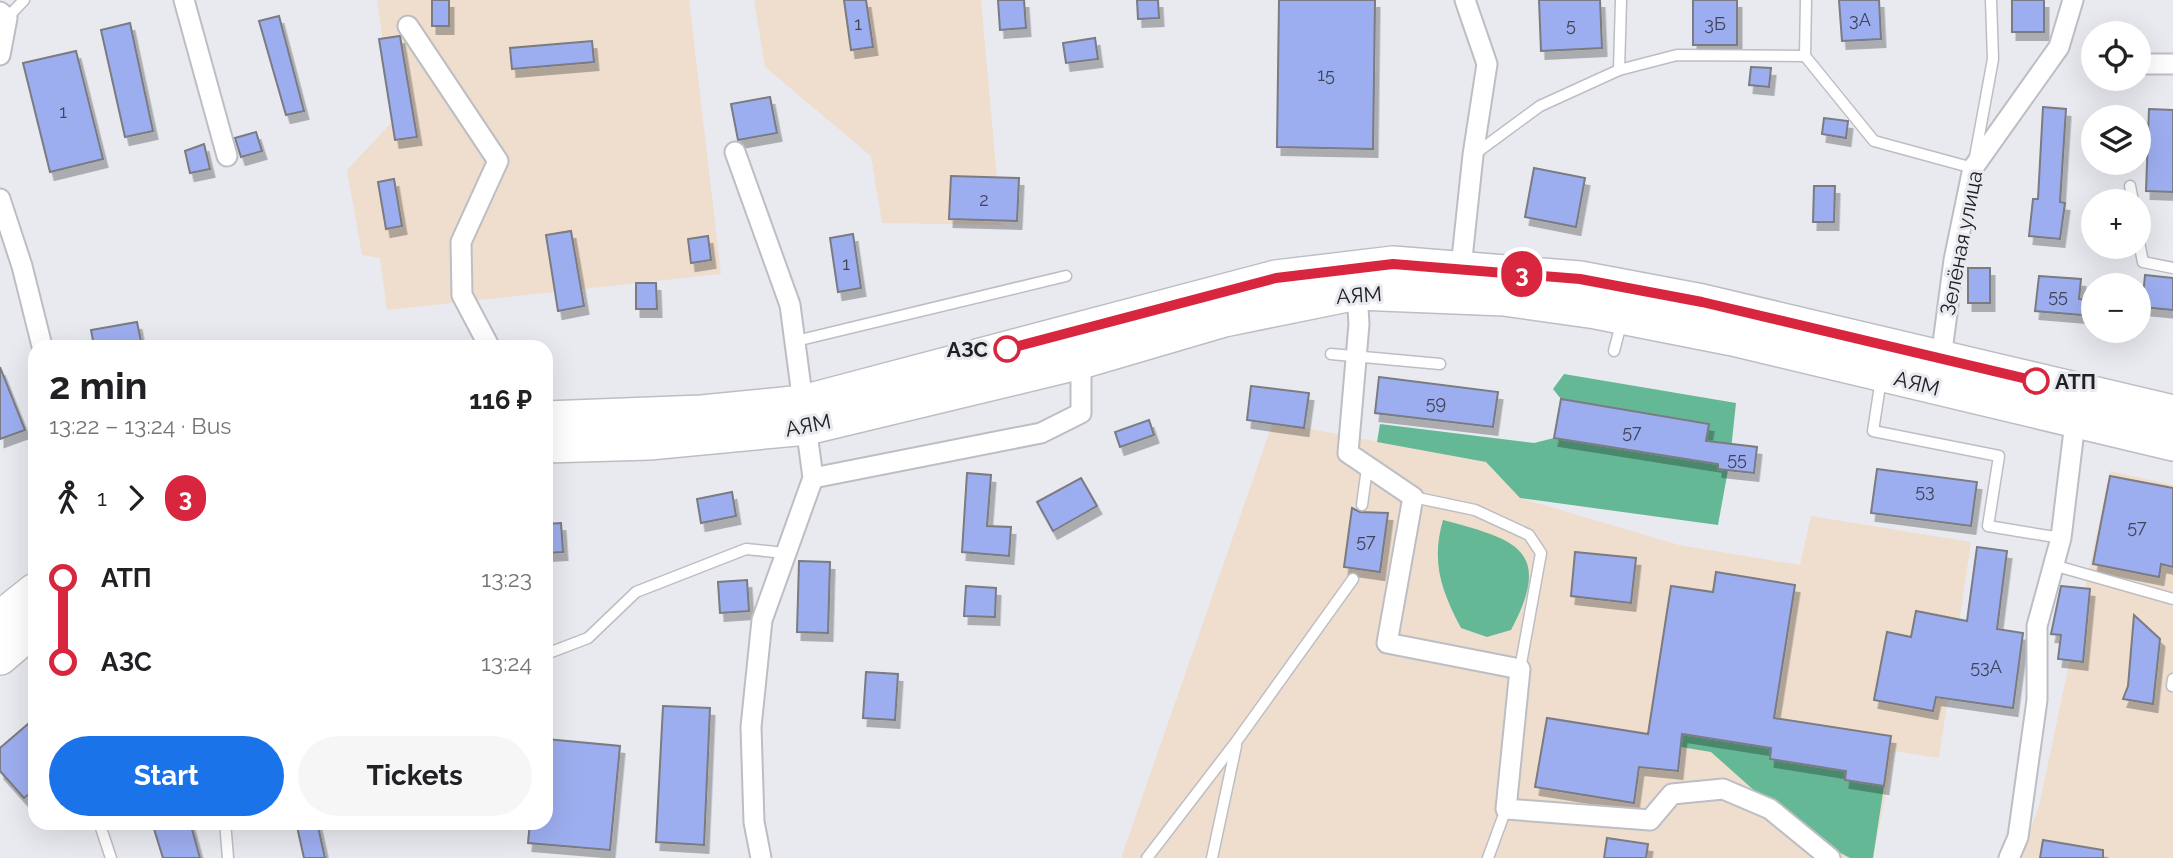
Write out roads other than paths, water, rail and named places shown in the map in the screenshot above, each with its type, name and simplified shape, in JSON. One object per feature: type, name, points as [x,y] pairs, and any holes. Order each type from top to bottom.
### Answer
[{"type":"highway","name":"АЯМ","points":[[553,419],[702,413],[805,415],[1276,278],[1393,264],[1461,268],[1607,284],[1702,302],[1939,373],[2075,422],[2173,443]]},
{"type":"highway","name":"АЯМ","points":[[553,446],[649,442],[805,415],[1081,361],[1224,319],[1357,292],[1504,298],[1623,316],[1733,338],[1881,375],[1939,373],[2173,413]]},
{"type":"highway","points":[[0,619],[28,597]]},
{"type":"highway","points":[[0,657],[28,633]]},
{"type":"street","points":[[184,0],[227,156]]},
{"type":"street","points":[[1461,268],[1473,155],[1487,64],[1465,0]]},
{"type":"street","name":"Зелёная улица","points":[[1939,373],[1954,260],[1973,168],[2059,47],[2073,0]]},
{"type":"street","points":[[0,55],[3,15]]},
{"type":"street","points":[[408,26],[498,162],[461,242],[462,295],[486,340]]},
{"type":"street","points":[[2151,64],[2173,64]]},
{"type":"street","points":[[735,152],[790,304],[813,478],[762,620],[751,727],[754,822],[761,858]]},
{"type":"street","points":[[0,199],[22,266],[40,340]]},
{"type":"street","points":[[1357,292],[1359,324],[1348,453],[1413,497],[1387,643],[1520,669],[1506,809],[1650,820],[1672,793],[1723,789],[1769,809],[1830,858]]},
{"type":"street","points":[[813,478],[1041,433],[1081,413],[1081,361]]},
{"type":"street","points":[[2009,858],[2018,837],[2037,699],[2037,626],[2061,538],[2075,422]]},
{"type":"lane","points":[[3,15],[24,0]]},
{"type":"lane","points":[[1619,70],[1621,0]]},
{"type":"lane","points":[[1806,0],[1805,56],[1874,141],[1973,168],[1993,59],[1991,0]]},
{"type":"lane","points":[[1473,155],[1540,106],[1619,70],[1677,55],[1805,56]]},
{"type":"lane","points":[[2142,259],[2143,262],[2173,268]]},
{"type":"lane","points":[[796,341],[1066,276]]},
{"type":"lane","points":[[1614,351],[1623,316]]},
{"type":"lane","points":[[1331,354],[1440,364]]},
{"type":"lane","points":[[1881,375],[1873,431],[1999,456],[1988,526],[2061,538]]},
{"type":"lane","points":[[1362,505],[1367,468]]},
{"type":"lane","points":[[1413,497],[1475,510],[1529,535],[1541,553],[1520,669]]},
{"type":"lane","points":[[553,651],[588,638],[636,592],[746,549],[785,553]]},
{"type":"lane","points":[[2053,565],[2173,599]]},
{"type":"lane","points":[[1147,858],[1236,742],[1353,579]]},
{"type":"lane","points":[[1212,858],[1236,742]]},
{"type":"lane","points":[[1488,858],[1506,809]]},
{"type":"lane","points":[[102,830],[111,858]]},
{"type":"lane","points":[[226,830],[228,858]]},
{"type":"place","name":"АЗС","points":[[1007,349]]},
{"type":"place","name":"АТП","points":[[2036,381]]}]
